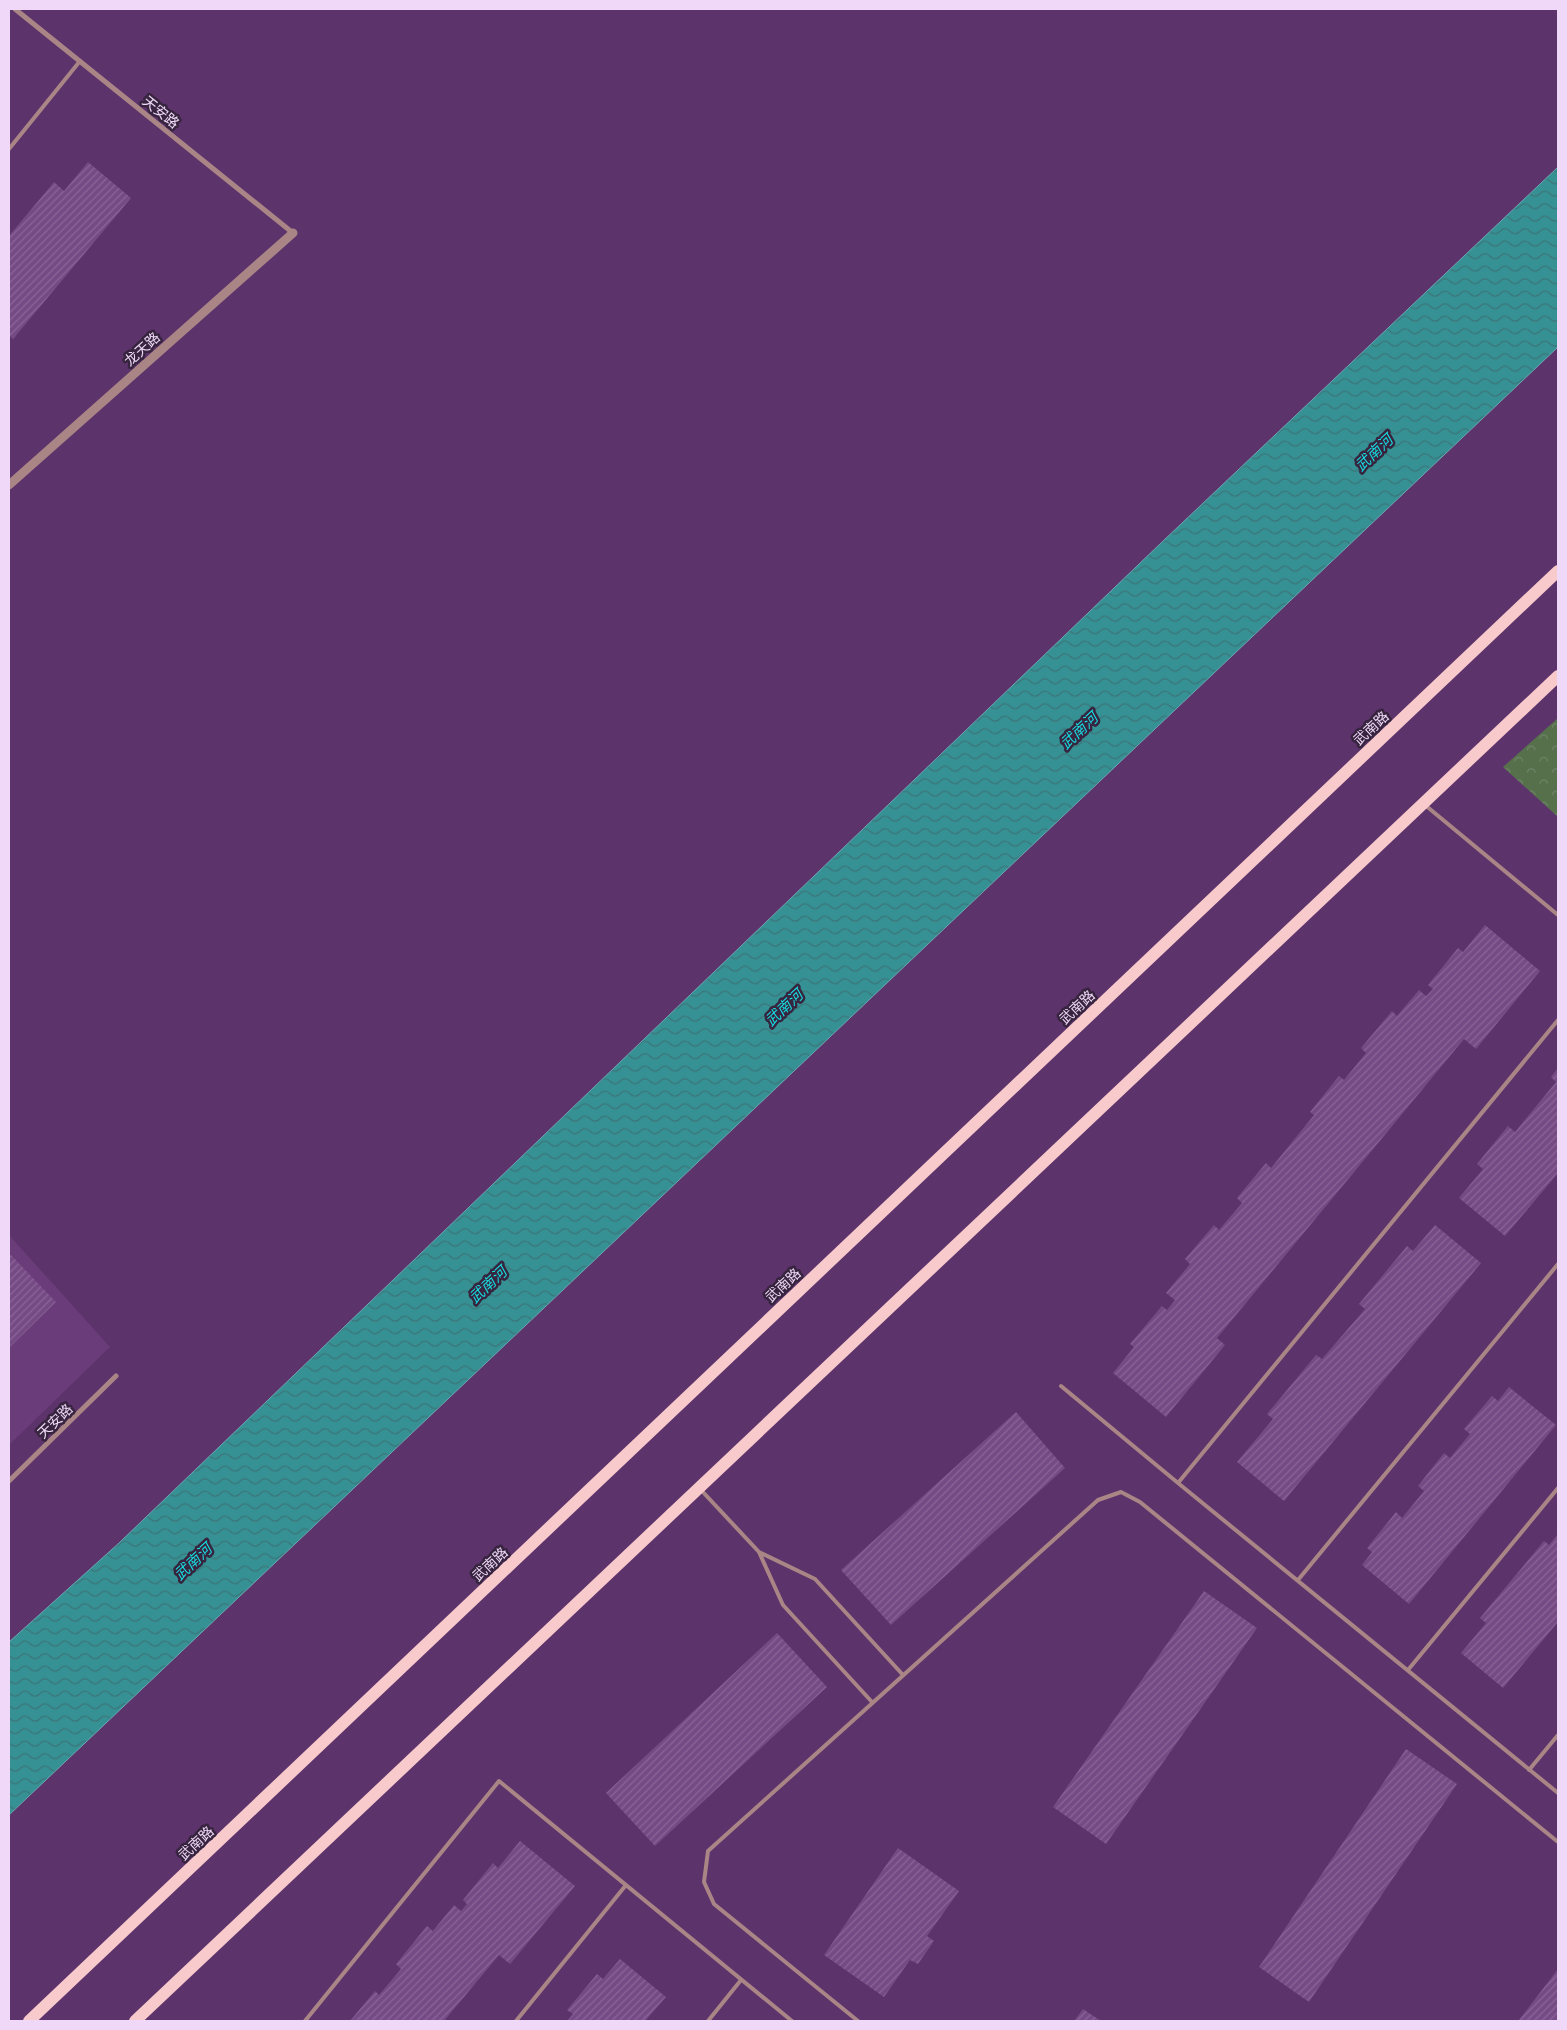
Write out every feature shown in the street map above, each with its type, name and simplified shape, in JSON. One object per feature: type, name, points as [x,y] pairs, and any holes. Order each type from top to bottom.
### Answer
[{"type":"main road","name":"武南路","points":[[29,2021],[1558,571]]},
{"type":"main road","points":[[135,2021],[1558,676]]},
{"type":"street","name":"天安路","points":[[15,9],[293,233]]},
{"type":"street","name":"龙天路","points":[[9,486],[293,233]]},
{"type":"street","name":"天安路","points":[[9,1481],[116,1376]]},
{"type":"lane","points":[[9,149],[80,61]]},
{"type":"lane","points":[[1424,804],[1558,915]]},
{"type":"lane","points":[[1178,1483],[1558,1020]]},
{"type":"lane","points":[[1298,1580],[1558,1264]]},
{"type":"lane","points":[[1061,1386],[1558,1793]]},
{"type":"lane","points":[[700,1488],[759,1552],[783,1605],[872,1702]]},
{"type":"lane","points":[[1408,1670],[1558,1488]]},
{"type":"lane","points":[[858,2021],[714,1904],[704,1882],[708,1851],[1098,1500],[1121,1492],[1140,1502],[1558,1842]]},
{"type":"lane","points":[[759,1552],[815,1579],[903,1675]]},
{"type":"lane","points":[[1530,1770],[1558,1735]]},
{"type":"lane","points":[[305,2021],[499,1781],[792,2021]]},
{"type":"lane","points":[[516,2021],[626,1885]]},
{"type":"lane","points":[[708,2021],[741,1980]]},
{"type":"shaded area","points":[[9,1235],[110,1347],[9,1445]]},
{"type":"green space","points":[[1558,718],[1558,817],[1503,767]]},
{"type":"water","name":"武南河","points":[[1558,167],[1558,347],[9,1815],[9,1642],[119,1543],[1162,542]]},
{"type":"building","points":[[88,162],[131,198],[13,339],[9,335],[9,236],[54,182],[64,191]]},
{"type":"building","points":[[1485,925],[1540,971],[1476,1049],[1464,1039],[1217,1338],[1225,1345],[1166,1417],[1113,1373],[1134,1347],[1130,1344],[1162,1306],[1167,1310],[1175,1300],[1166,1293],[1190,1264],[1185,1259],[1214,1225],[1219,1230],[1242,1203],[1237,1198],[1266,1163],[1271,1168],[1314,1115],[1310,1112],[1339,1076],[1344,1080],[1366,1053],[1361,1048],[1392,1011],[1397,1016],[1419,990],[1426,996],[1433,989],[1428,985],[1458,948],[1463,952]]},
{"type":"building","points":[[1558,1068],[1558,1173],[1505,1236],[1459,1198],[1483,1169],[1477,1164],[1508,1126],[1515,1132],[1556,1082],[1551,1077]]},
{"type":"building","points":[[1435,1225],[1481,1263],[1284,1501],[1237,1462],[1273,1419],[1267,1414],[1316,1355],[1322,1359],[1365,1309],[1359,1304],[1407,1246],[1413,1251]]},
{"type":"building","points":[[9,1253],[56,1302],[9,1348]]},
{"type":"building","points":[[1509,1387],[1556,1425],[1409,1604],[1362,1565],[1372,1552],[1367,1548],[1396,1512],[1402,1518],[1424,1491],[1418,1486],[1444,1453],[1450,1458],[1470,1434],[1464,1429],[1492,1396],[1498,1401]]},
{"type":"building","points":[[1016,1412],[1065,1468],[891,1625],[841,1570]]},
{"type":"building","points":[[1558,1534],[1558,1622],[1503,1688],[1461,1653],[1486,1623],[1480,1618],[1544,1541],[1549,1545]]},
{"type":"building","points":[[1204,1591],[1257,1628],[1106,1844],[1053,1807]]},
{"type":"building","points":[[777,1633],[827,1687],[655,1846],[606,1793]]},
{"type":"building","points":[[1406,1749],[1457,1784],[1309,2002],[1259,1967]]},
{"type":"building","points":[[520,1841],[575,1886],[510,1964],[499,1955],[444,2021],[350,2021],[375,1991],[379,1995],[401,1969],[396,1964],[427,1926],[433,1931],[454,1905],[461,1911],[467,1904],[463,1900],[493,1863],[498,1868]]},
{"type":"building","points":[[898,1848],[959,1891],[927,1936],[934,1941],[918,1964],[910,1960],[884,1997],[824,1955]]},
{"type":"building","points":[[620,1959],[666,1997],[645,2021],[567,2021],[573,2014],[567,2010],[597,1974],[603,1979]]},
{"type":"building","points":[[1558,1969],[1558,2021],[1520,2021],[1519,2020]]},
{"type":"building","points":[[1083,2009],[1101,2021],[1074,2021]]}]
